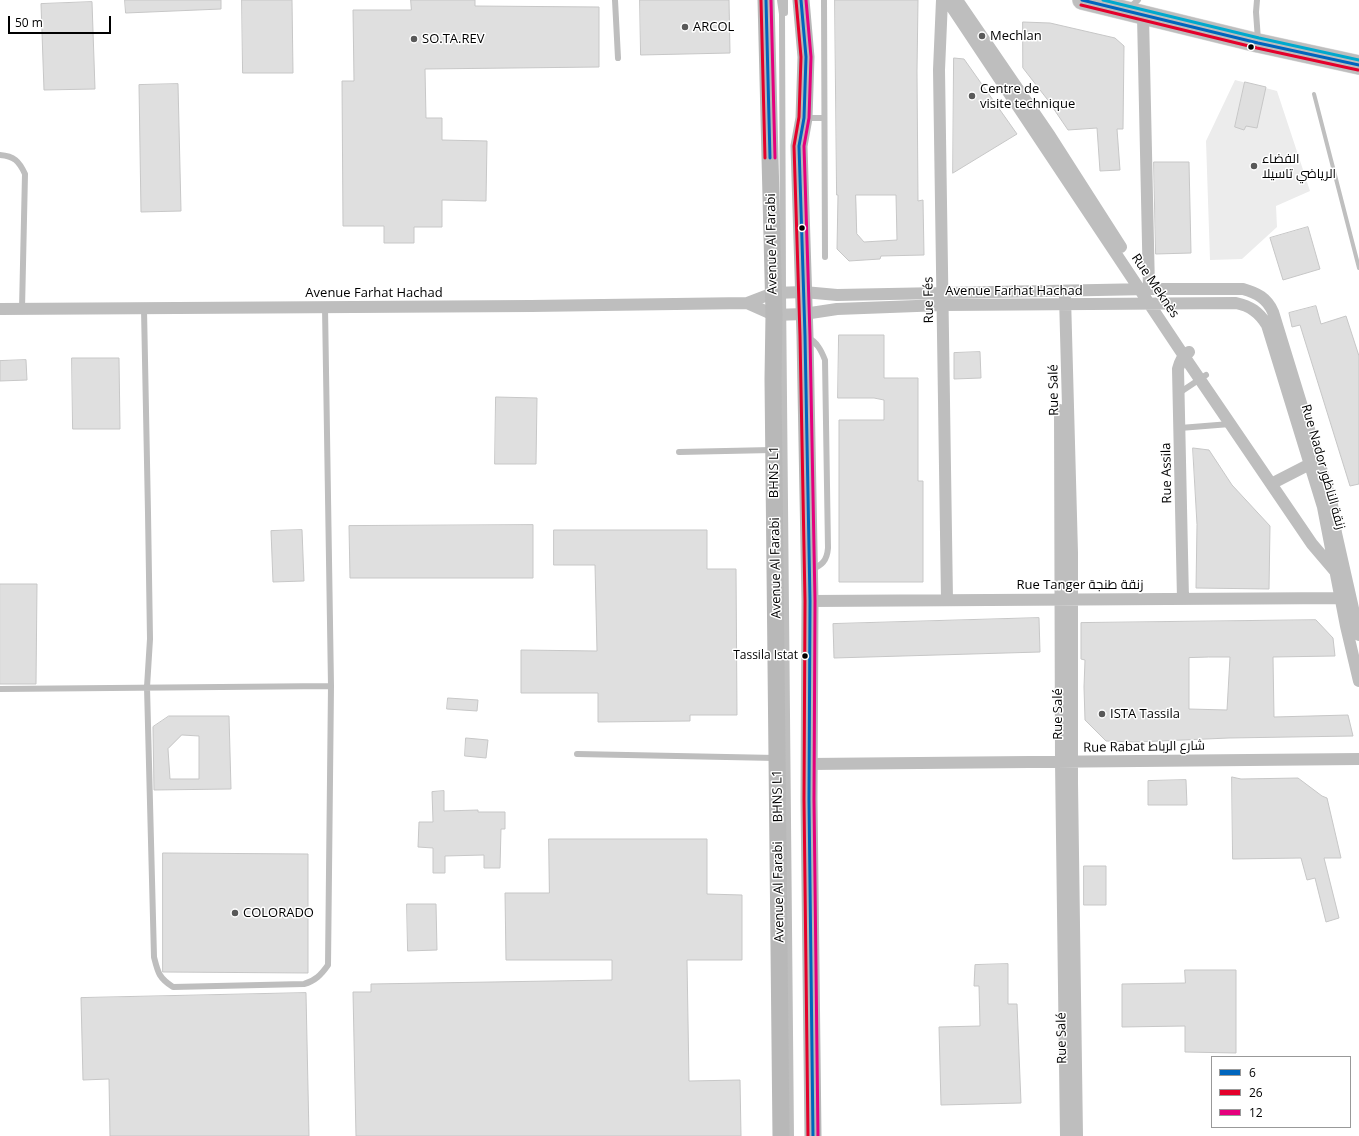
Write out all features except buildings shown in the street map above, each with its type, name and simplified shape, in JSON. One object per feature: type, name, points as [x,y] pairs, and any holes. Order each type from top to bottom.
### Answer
[{"type":"main road","points":[[1082,0],[1135,9],[1258,43],[1359,65]]},
{"type":"street","name":"Avenue Al Farabi","points":[[766,0],[781,293],[774,450],[781,1136]]},
{"type":"street","points":[[801,0],[806,57],[804,118],[799,146],[804,292],[810,601],[809,764],[813,1136]]},
{"type":"street","name":"Rue Fés","points":[[942,0],[939,70],[946,600]]},
{"type":"street","name":"Rue Meknès","points":[[947,0],[1145,290]]},
{"type":"street","name":"Rue Meknès","points":[[957,0],[1050,136],[1153,303],[1275,482],[1312,544],[1339,567]]},
{"type":"street","points":[[1135,9],[1145,290]]},
{"type":"street","name":"Avenue Farhat Hachad","points":[[747,303],[781,315],[804,314],[837,309],[943,299],[1062,291],[1232,288]]},
{"type":"street","name":"Rue Nador زنقة الناظور","points":[[1232,288],[1243,289],[1259,294],[1267,302],[1273,312],[1332,504],[1339,567],[1358,675]]},
{"type":"street","name":"Rue Salé","points":[[1062,291],[1066,600],[1066,1136]]},
{"type":"street","name":"Avenue Farhat Hachad","points":[[0,310],[747,303],[781,293],[804,292],[837,295],[1063,304],[1236,303]]},
{"type":"street","name":"Rue Nador زنقة الناظور","points":[[1236,303],[1250,307],[1263,318],[1267,325],[1323,507],[1332,554]]},
{"type":"street","name":"Rue Assila","points":[[1183,599],[1178,369],[1180,362],[1187,353]]},
{"type":"street","name":"Rue Meknès","points":[[1203,377],[1231,424],[1332,554],[1339,567]]},
{"type":"street","points":[[1275,482],[1310,464]]},
{"type":"street","name":"Rue Nador زنقة الناظور","points":[[1339,567],[1347,582],[1345,598],[1359,635]]},
{"type":"street","name":"Rue Tanger زنقة طنجة","points":[[810,601],[1345,598]]},
{"type":"street","name":"Rue Rabat شارع الرباط","points":[[809,764],[1359,759]]},
{"type":"street","name":"Rue Salé","points":[[1066,762],[1077,1136]]},
{"type":"lane","points":[[615,0],[618,58]]},
{"type":"lane","points":[[780,0],[782,14],[781,293]]},
{"type":"lane","points":[[781,293],[786,28],[785,0]]},
{"type":"lane","points":[[824,0],[824,257]]},
{"type":"lane","points":[[1257,0],[1256,12],[1258,43]]},
{"type":"lane","points":[[804,118],[824,118]]},
{"type":"lane","points":[[0,155],[10,156],[21,165],[25,174],[22,309]]},
{"type":"lane","points":[[144,309],[150,623],[147,687],[154,958],[157,972],[164,981],[174,987],[304,984],[312,982],[328,965],[331,686],[325,307]]},
{"type":"lane","name":"BHNS L1","points":[[781,315],[793,1136]]},
{"type":"lane","points":[[1178,393],[1203,377]]},
{"type":"lane","points":[[1180,428],[1231,424]]},
{"type":"lane","points":[[680,452],[774,450]]},
{"type":"lane","points":[[0,690],[147,687],[331,686]]},
{"type":"lane","points":[[577,754],[778,758]]},
{"type":"shaded area","name":"الفضاء الرياضي تاسيلا","points":[[1235,80],[1277,91],[1310,191],[1276,206],[1277,227],[1242,259],[1210,260],[1206,141]]},
{"type":"waterway","points":[[1314,94],[1359,268]]},
{"type":"transit line","name":"26","points":[[761,0],[765,158]]},
{"type":"transit line","name":"6","points":[[766,0],[770,158]]},
{"type":"transit line","name":"12","points":[[771,0],[775,158]]},
{"type":"transit line","name":"26","points":[[796,0],[801,57],[799,117],[794,146],[800,336],[805,601],[804,799],[808,1136]]},
{"type":"transit line","name":"6","points":[[801,0],[806,57],[804,118],[799,146],[805,336],[810,601],[809,799],[813,1136]]},
{"type":"transit line","name":"12","points":[[806,0],[811,57],[809,118],[804,146],[810,336],[815,601],[814,799],[818,1136]]},
{"type":"transit line","name":"6","points":[[1082,0],[1258,43],[1359,65]]},
{"type":"transit line","points":[[1103,0],[1259,38],[1359,60]]},
{"type":"transit line","name":"26","points":[[1081,5],[1257,48],[1358,70]]},
{"type":"place","name":"ARCOL","points":[[685,27]]},
{"type":"place","name":"Mechlan","points":[[982,36]]},
{"type":"place","name":"SO.TA.REV","points":[[414,39]]},
{"type":"place","name":"Centre de visite technique","points":[[972,96]]},
{"type":"place","name":"الفضاء الرياضي تاسيلا","points":[[1254,166]]},
{"type":"place","name":"Tassila Istat","points":[[805,656]]},
{"type":"place","name":"ISTA Tassila","points":[[1102,714]]},
{"type":"place","name":"COLORADO","points":[[235,913]]}]
